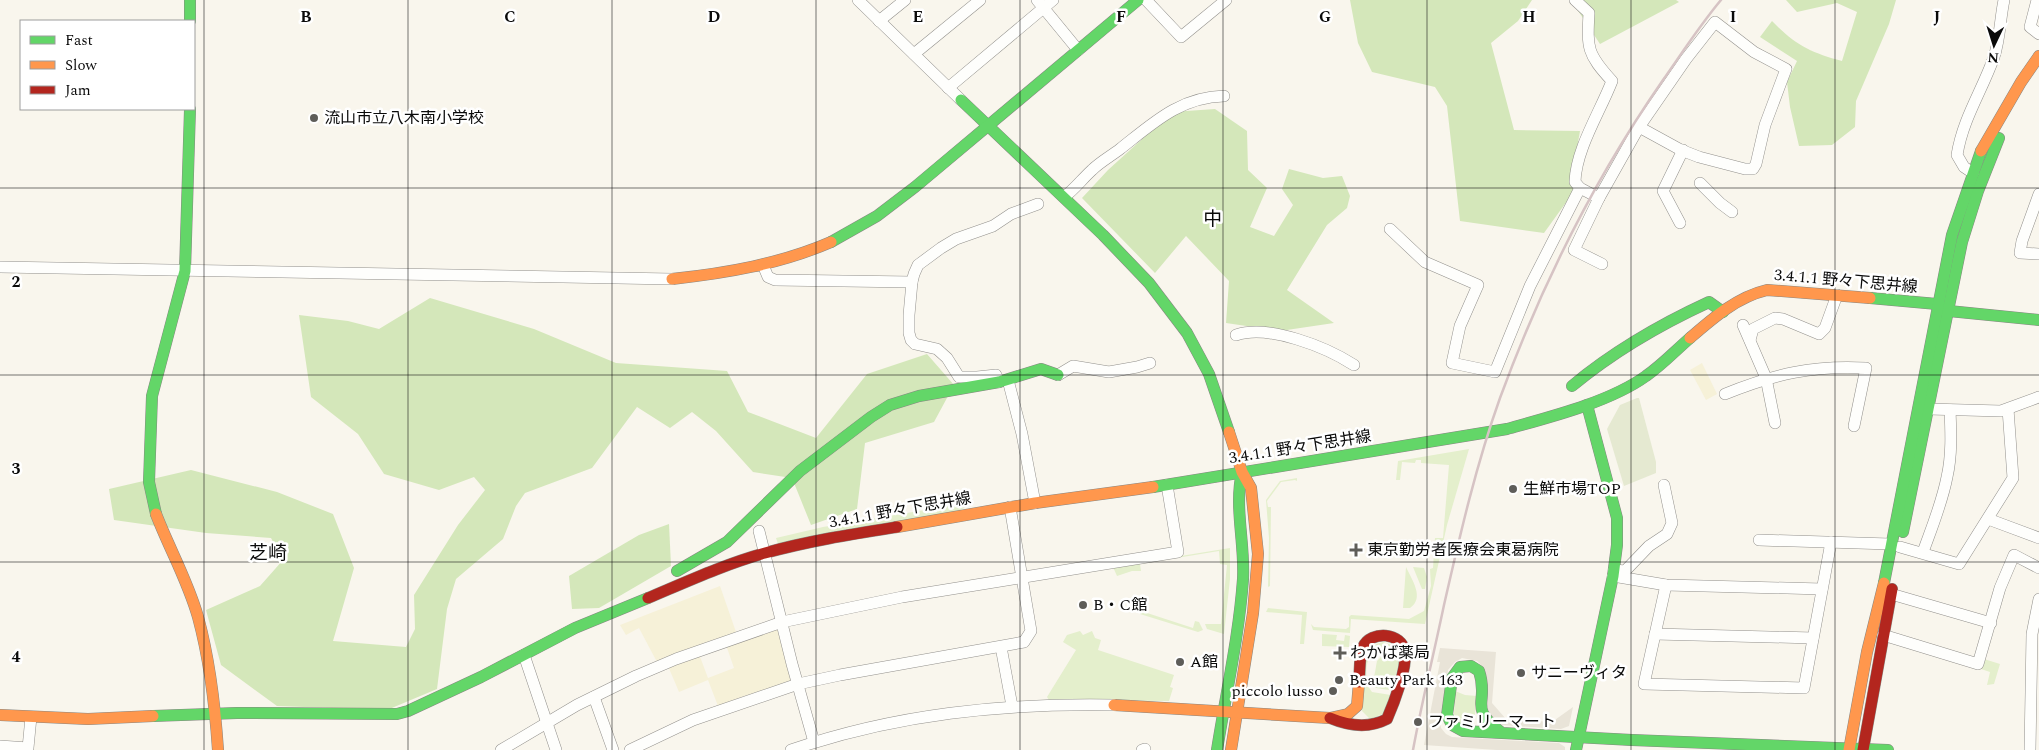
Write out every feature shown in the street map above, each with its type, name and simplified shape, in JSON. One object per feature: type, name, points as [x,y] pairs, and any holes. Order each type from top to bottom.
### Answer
[{"type":"street","points":[[190,0],[190,20]]},
{"type":"street","points":[[858,0],[987,126],[1064,197],[1149,283],[1186,333],[1209,374],[1242,472],[1251,488],[1258,554],[1253,613],[1231,750]]},
{"type":"street","points":[[879,21],[905,0]]},
{"type":"street","points":[[914,54],[980,0]]},
{"type":"street","points":[[948,88],[1040,4],[1053,0]]},
{"type":"street","points":[[0,267],[185,272],[672,279],[724,273],[763,265],[824,245],[854,230],[901,197],[1138,0]]},
{"type":"street","points":[[1146,0],[1181,37],[1226,0]]},
{"type":"street","points":[[1575,0],[1590,13],[1587,41],[1589,50],[1612,81],[1590,132],[1576,172],[1575,182],[1580,188],[1599,198]]},
{"type":"street","points":[[1973,173],[1964,167],[1957,155],[1959,143],[1962,129],[1994,57],[2004,0]]},
{"type":"street","points":[[2037,0],[2030,27],[2039,34]]},
{"type":"street","points":[[1040,4],[1078,50]]},
{"type":"street","points":[[1602,264],[1574,250],[1599,198],[1640,127],[1686,58],[1715,22],[1754,52],[1786,69],[1765,125],[1756,164],[1753,169],[1745,169],[1699,157],[1640,127]]},
{"type":"street","points":[[1863,750],[1891,594],[1895,545],[1937,304],[1952,235],[1980,155],[2000,117],[2039,56]]},
{"type":"street","points":[[1849,749],[1867,652],[1929,409],[1962,242],[1988,162],[2013,112],[2039,73]]},
{"type":"street","points":[[1064,197],[1093,168],[1169,111],[1194,100],[1210,96],[1224,96]]},
{"type":"street","points":[[190,110],[185,272],[152,396],[150,482],[153,505],[186,582],[198,618],[217,714],[218,750]]},
{"type":"street","points":[[1680,223],[1664,191],[1684,150]]},
{"type":"street","points":[[1700,183],[1732,212]]},
{"type":"street","points":[[1390,230],[1425,262],[1478,285],[1460,326],[1452,363],[1495,372],[1530,286],[1580,188]]},
{"type":"street","points":[[2039,194],[2020,253],[2039,254]]},
{"type":"street","points":[[1034,502],[1022,434],[1004,381],[996,375],[977,378],[959,376],[947,358],[937,349],[916,344],[911,340],[909,316],[912,282],[918,266],[956,239],[993,226],[1011,214],[1038,204]]},
{"type":"street","points":[[763,265],[768,278],[775,280],[912,282]]},
{"type":"street","name":"3.4.1.1 野々下思井線","points":[[0,715],[88,719],[272,713],[397,714],[425,703],[575,628],[643,602],[726,566],[766,553],[831,538],[1034,502],[1167,485],[1507,429],[1587,405],[1617,392],[1646,376],[1723,312],[1744,297],[1766,290],[1937,304]]},
{"type":"street","points":[[1750,340],[1753,329],[1775,318],[1783,319],[1819,334],[1825,328],[1838,295]]},
{"type":"street","points":[[1572,386],[1603,360],[1664,322],[1709,302],[1723,312]]},
{"type":"street","points":[[1937,304],[1949,312],[2039,320]]},
{"type":"street","points":[[1743,326],[1766,378],[1775,423]]},
{"type":"street","points":[[1236,335],[1247,331],[1267,332],[1321,348],[1340,356],[1354,365]]},
{"type":"street","points":[[677,571],[727,542],[800,472],[880,410],[905,400],[1004,381],[1041,369],[1058,375],[1073,366],[1110,372],[1150,363]]},
{"type":"street","points":[[1726,394],[1766,378],[1828,367],[1866,368],[1854,426]]},
{"type":"street","points":[[1929,409],[2008,409],[2039,397]]},
{"type":"street","points":[[1576,750],[1613,573],[1617,545],[1617,518],[1587,405]]},
{"type":"street","points":[[1759,540],[1895,545],[1959,564],[2013,478],[2008,409]]},
{"type":"street","points":[[1922,552],[1948,475],[1951,436],[1950,410]]},
{"type":"street","points":[[1217,750],[1243,580],[1244,549],[1238,490],[1242,472]]},
{"type":"street","points":[[502,750],[594,696],[676,659],[782,622],[893,599],[1178,552],[1167,485]]},
{"type":"street","points":[[1613,573],[1624,571],[1649,546],[1667,534],[1672,523],[1664,486]]},
{"type":"street","points":[[630,750],[693,720],[798,684],[1024,642],[1031,631],[1010,507]]},
{"type":"street","points":[[1988,519],[2039,538]]},
{"type":"street","points":[[759,531],[814,742]]},
{"type":"street","points":[[1666,585],[1644,684],[1804,688],[1831,542]]},
{"type":"street","points":[[1883,635],[1978,664],[2000,588],[2014,555],[2039,568]]},
{"type":"street","points":[[1613,573],[1666,585],[1822,589]]},
{"type":"street","points":[[1891,594],[1991,623]]},
{"type":"street","points":[[2030,750],[2039,599]]},
{"type":"street","points":[[1655,634],[1813,638]]},
{"type":"street","points":[[791,750],[865,728],[919,718],[1012,706],[1114,705],[1330,718],[1348,714],[1354,709],[1358,701],[1362,648],[1365,641],[1375,635],[1394,638],[1404,647],[1405,658],[1387,719],[1373,726],[1341,723],[1330,718]]},
{"type":"street","points":[[1001,647],[1012,706]]},
{"type":"street","points":[[524,655],[556,750]]},
{"type":"street","points":[[1469,732],[1480,711],[1481,676],[1475,667],[1465,665],[1460,667],[1452,678],[1448,715],[1449,721],[1454,727],[1469,732],[1888,750]]},
{"type":"street","points":[[594,696],[613,750]]},
{"type":"street","points":[[1354,709],[1373,726]]},
{"type":"street","points":[[1480,711],[1485,721],[1502,733]]},
{"type":"street","points":[[0,746],[28,748],[31,717]]},
{"type":"shaded area","points":[[1702,363],[1717,394],[1706,400],[1690,370]]},
{"type":"shaded area","points":[[720,586],[736,632],[657,662],[639,628],[626,635],[620,625]]},
{"type":"shaded area","points":[[777,629],[781,631],[792,683],[744,696],[718,706],[708,680],[679,692],[668,666],[699,654],[708,678],[734,668],[726,645]]},
{"type":"shaded area","points":[[1440,648],[1496,652],[1492,703],[1506,719],[1552,722],[1573,707],[1569,726],[1561,729],[1502,725],[1488,714],[1485,669],[1477,661],[1462,658],[1455,662],[1448,670],[1440,722],[1441,728],[1446,734],[1452,737],[1559,743],[1565,747],[1565,750],[1497,750],[1424,745],[1440,662],[1437,662]]},
{"type":"green space","points":[[1350,0],[1532,0],[1518,21],[1491,43],[1514,130],[1580,131],[1571,182],[1575,190],[1544,233],[1460,221],[1447,106],[1435,87],[1372,72],[1358,43]]},
{"type":"green space","points":[[1571,0],[1676,0],[1679,2],[1600,44]]},
{"type":"green space","points":[[1786,0],[1896,0],[1889,24],[1856,101],[1855,127],[1832,145],[1799,146],[1790,107],[1787,82],[1797,61],[1760,37],[1772,21],[1788,36],[1804,47],[1821,55],[1842,61],[1857,12],[1837,3],[1797,12]]},
{"type":"green space","points":[[1215,109],[1247,131],[1248,170],[1267,188],[1250,227],[1274,236],[1293,205],[1282,189],[1289,169],[1323,178],[1342,176],[1350,196],[1347,208],[1327,225],[1287,290],[1334,323],[1280,331],[1226,323],[1229,281],[1186,236],[1155,273],[1082,198],[1108,170],[1172,112]]},
{"type":"green space","points":[[430,298],[534,329],[616,363],[727,371],[748,412],[816,438],[867,374],[927,354],[954,385],[934,422],[865,443],[857,509],[811,525],[792,478],[753,472],[716,431],[692,412],[670,428],[637,407],[592,468],[525,493],[516,506],[503,539],[456,579],[447,609],[437,689],[387,710],[277,706],[221,665],[206,610],[260,586],[283,560],[271,538],[206,533],[114,520],[109,489],[191,470],[277,492],[333,514],[354,568],[333,641],[406,647],[415,629],[414,595],[458,525],[485,490],[474,477],[439,490],[384,474],[358,434],[311,397],[299,315],[348,321],[379,329]]},
{"type":"green space","points":[[1639,398],[1656,462],[1656,473],[1624,486],[1607,429],[1620,405]]},
{"type":"green space","points":[[1469,449],[1447,525],[1425,624],[1351,619],[1350,633],[1313,630],[1311,624],[1314,627],[1346,629],[1349,627],[1349,617],[1351,615],[1409,619],[1424,611],[1431,586],[1430,569],[1433,568],[1435,538],[1443,538],[1449,465],[1421,463],[1421,460],[1416,460],[1415,463],[1402,462],[1400,480],[1396,480],[1398,461]]},
{"type":"green space","points":[[1297,478],[1297,481],[1281,482],[1267,501],[1268,507],[1271,507],[1270,586],[1268,587],[1269,538],[1266,500],[1280,481]]},
{"type":"green space","points":[[967,503],[968,506],[958,511],[778,544],[776,538],[823,527]]},
{"type":"green space","points":[[669,524],[671,566],[599,608],[572,609],[569,576],[639,535]]},
{"type":"green space","points":[[1230,548],[1230,579],[1224,634],[1207,629],[1205,624],[1221,624],[1227,565],[1220,564],[1219,551],[1140,564],[1141,571],[1132,571],[1117,576],[1113,567]]},
{"type":"green space","points":[[1406,567],[1417,594],[1417,599],[1410,608],[1403,608]]},
{"type":"green space","points":[[1413,567],[1424,568],[1427,577],[1425,589],[1422,589]]},
{"type":"green space","points":[[1268,608],[1307,612],[1304,644],[1300,644],[1302,615],[1266,612]]},
{"type":"green space","points":[[1141,611],[1193,628],[1195,621],[1199,622],[1203,630],[1198,632],[1140,614]]},
{"type":"green space","points":[[1080,631],[1083,635],[1092,631],[1095,638],[1101,640],[1098,650],[1174,675],[1170,687],[1173,688],[1169,701],[1049,700],[1047,697],[1076,650],[1063,642],[1067,635]]},
{"type":"green space","points":[[1322,634],[1337,635],[1336,640],[1344,641],[1345,635],[1350,636],[1349,647],[1322,646]]},
{"type":"green space","points":[[1383,642],[1392,645],[1396,649],[1380,649],[1371,653],[1366,670],[1367,677],[1369,688],[1372,692],[1391,695],[1383,714],[1370,719],[1362,711],[1366,654],[1373,645]]},
{"type":"green space","points":[[1381,657],[1400,661],[1392,688],[1389,690],[1376,688],[1373,683],[1377,661]]},
{"type":"green space","points":[[1984,659],[2000,664],[1994,684],[1987,685],[1990,672],[1981,669]]},
{"type":"green space","points":[[1455,691],[1465,695],[1477,696],[1475,714],[1469,727],[1458,723],[1454,714]]},
{"type":"railway","points":[[1413,750],[1469,500],[1491,423],[1516,356],[1552,274],[1592,194],[1638,117],[1698,29],[1721,0]]},
{"type":"traffic: fast","points":[[190,0],[190,20]]},
{"type":"traffic: fast","points":[[831,242],[877,216],[915,187],[1138,0]]},
{"type":"traffic: fast","points":[[961,100],[1103,235],[1149,283],[1187,333],[1209,374],[1229,432]]},
{"type":"traffic: fast","points":[[156,514],[149,482],[152,396],[185,271],[190,110]]},
{"type":"traffic: fast","points":[[1903,532],[1962,242],[1978,191],[1999,138]]},
{"type":"traffic: fast","points":[[1884,583],[1952,235],[1981,151]]},
{"type":"traffic: fast","points":[[1870,298],[1937,304],[1949,311],[2039,320]]},
{"type":"traffic: fast","points":[[1572,386],[1621,350],[1655,329],[1690,311],[1709,302],[1723,312]]},
{"type":"traffic: fast","points":[[1153,487],[1507,429],[1579,408],[1615,394],[1646,376],[1690,338]]},
{"type":"traffic: fast","points":[[677,571],[727,542],[800,471],[871,417],[890,405],[919,396],[999,382],[1041,369],[1058,375]]},
{"type":"traffic: fast","points":[[1576,750],[1613,576],[1617,545],[1617,518],[1587,405]]},
{"type":"traffic: fast","points":[[1217,750],[1235,643],[1243,579],[1239,512],[1242,472]]},
{"type":"traffic: fast","points":[[153,716],[237,713],[397,714],[408,711],[481,677],[575,628],[648,598]]},
{"type":"traffic: fast","points":[[1502,733],[1491,724],[1482,710],[1482,682],[1479,671],[1471,666],[1460,667],[1452,678],[1447,715],[1452,725],[1463,731],[1632,740],[1888,750]]},
{"type":"traffic: slow","points":[[1981,151],[2021,82],[2039,56]]},
{"type":"traffic: slow","points":[[672,279],[713,274],[773,262],[831,242]]},
{"type":"traffic: slow","points":[[1690,338],[1736,303],[1767,290],[1870,298]]},
{"type":"traffic: slow","points":[[1229,432],[1242,472],[1251,488],[1258,554],[1253,613],[1231,750]]},
{"type":"traffic: slow","points":[[897,527],[1035,503],[1153,487]]},
{"type":"traffic: slow","points":[[156,514],[189,590],[198,617],[211,683],[218,750]]},
{"type":"traffic: slow","points":[[1849,750],[1867,652],[1884,583]]},
{"type":"traffic: slow","points":[[1114,705],[1330,718],[1348,714],[1357,706],[1359,682]]},
{"type":"traffic: slow","points":[[0,715],[88,719],[153,716]]},
{"type":"traffic: jam","points":[[648,598],[750,557],[814,541],[897,527]]},
{"type":"traffic: jam","points":[[1863,750],[1892,589]]},
{"type":"traffic: jam","points":[[1330,718],[1344,723],[1359,725],[1373,724],[1387,719],[1404,667],[1405,652],[1403,645],[1393,637],[1386,636],[1379,636],[1367,642],[1363,647],[1361,655],[1359,682]]},
{"type":"place","name":"流山市立八木南小学校","points":[[314,118]]},
{"type":"place","name":"生鮮市場TOP","points":[[1513,489]]},
{"type":"place","name":"東京勤労者医療会東葛病院","points":[[1356,550]]},
{"type":"place","name":"B・C館","points":[[1083,605]]},
{"type":"place","name":"わかば薬局","points":[[1340,653]]},
{"type":"place","name":"A館","points":[[1180,662]]},
{"type":"place","name":"サニーヴィタ","points":[[1521,673]]},
{"type":"place","name":"Beauty Park 163","points":[[1339,680]]},
{"type":"place","name":"piccolo lusso","points":[[1333,691]]},
{"type":"place","name":"ファミリーマート","points":[[1418,722]]},
{"type":"district","name":"中","points":[[1213,219]]},
{"type":"district","name":"芝崎","points":[[268,553]]}]
